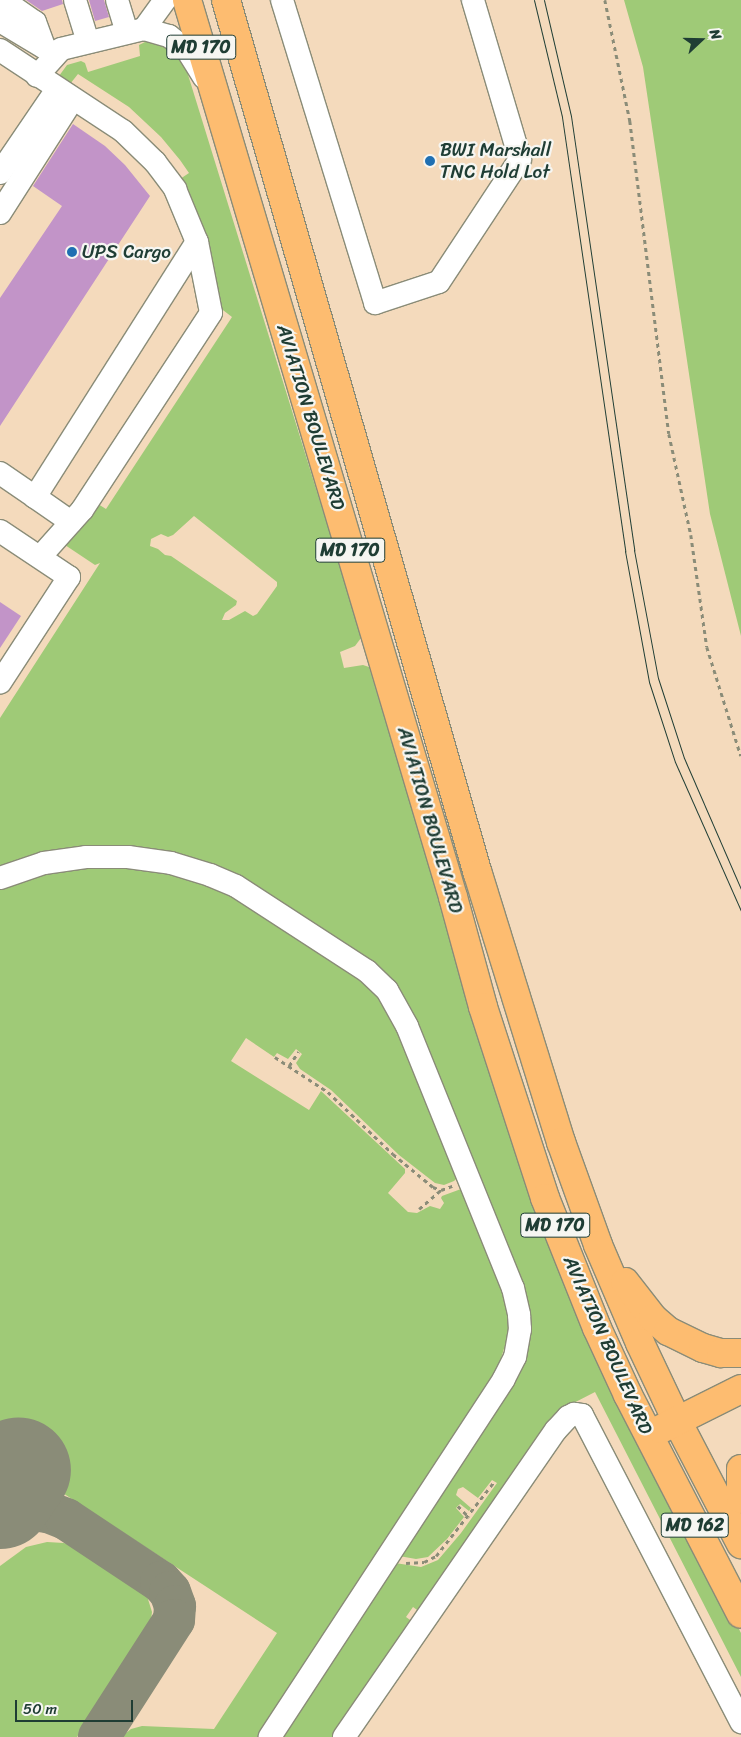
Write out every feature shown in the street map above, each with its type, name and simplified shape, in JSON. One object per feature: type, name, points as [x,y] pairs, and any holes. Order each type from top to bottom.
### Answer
[{"type":"main road","name":"AVIATION BOULEVARD","points":[[186,0],[453,897],[483,1007],[509,1088],[569,1262],[597,1328],[648,1435],[741,1614]]},
{"type":"main road","name":"AVIATION BOULEVARD","points":[[226,0],[481,883],[561,1142],[598,1244],[640,1342],[677,1421],[741,1544]]},
{"type":"main road","name":"MD 170","points":[[598,1244],[636,1297],[668,1331],[704,1348],[721,1353],[741,1353]]},
{"type":"main road","points":[[648,1435],[741,1389]]},
{"type":"main road","points":[[741,1469],[741,1499]]},
{"type":"lane","points":[[3,0],[35,22],[50,51]]},
{"type":"lane","points":[[117,0],[136,31]]},
{"type":"lane","points":[[136,31],[165,0]]},
{"type":"lane","points":[[282,0],[375,303],[439,282],[520,159],[473,0]]},
{"type":"lane","points":[[78,1],[88,42]]},
{"type":"lane","points":[[0,21],[50,51],[136,31],[169,36],[187,50],[215,94]]},
{"type":"lane","points":[[0,50],[123,132],[155,162],[175,189],[197,242],[211,313],[82,510],[40,557]]},
{"type":"lane","points":[[38,76],[50,51]]},
{"type":"lane","points":[[0,173],[65,94]]},
{"type":"lane","points":[[0,213],[65,94]]},
{"type":"lane","points":[[35,497],[197,242]]},
{"type":"lane","points":[[0,473],[71,522]]},
{"type":"lane","points":[[0,531],[69,577],[0,683]]},
{"type":"lane","points":[[0,878],[30,867],[79,858],[113,856],[156,860],[197,870],[224,880],[285,916],[356,962],[387,990],[407,1026],[515,1295],[519,1315],[518,1344],[510,1368],[497,1391],[270,1737]]},
{"type":"lane","points":[[344,1737],[556,1430],[568,1417],[582,1415],[741,1722]]},
{"type":"path","points":[[605,0],[630,122],[669,434],[690,535],[707,647],[741,756]]},
{"type":"path","points":[[289,1066],[298,1052]]},
{"type":"path","points":[[275,1057],[328,1092],[393,1154],[440,1190]]},
{"type":"path","points":[[419,1209],[440,1190],[469,1179]]},
{"type":"path","points":[[389,1556],[409,1564],[429,1560],[441,1551],[493,1483]]},
{"type":"path","points":[[458,1506],[469,1516]]},
{"type":"green space","points":[[624,0],[741,0],[741,636],[710,514],[643,67]]},
{"type":"green space","points":[[149,40],[169,44],[185,65],[361,634],[361,638],[355,646],[340,652],[344,668],[363,665],[369,667],[426,855],[471,1016],[686,1526],[741,1633],[741,1677],[595,1392],[558,1411],[420,1612],[413,1607],[406,1617],[413,1622],[334,1737],[281,1737],[395,1563],[421,1567],[438,1560],[461,1533],[497,1483],[492,1480],[478,1498],[463,1487],[458,1489],[456,1495],[471,1508],[469,1511],[460,1504],[456,1508],[464,1517],[447,1539],[428,1557],[416,1559],[399,1556],[518,1377],[527,1355],[530,1316],[523,1287],[412,1013],[207,864],[0,868],[0,718],[100,563],[95,565],[65,545],[98,504],[106,509],[232,317],[219,307],[180,179],[189,173],[180,160],[161,137],[129,107],[78,74],[70,84],[59,76],[67,65],[81,61],[85,63],[88,72],[140,56],[139,45]],"holes":[[[194,516],[277,582],[277,586],[257,614],[253,616],[245,611],[229,620],[222,620],[225,613],[236,605],[237,601],[171,556],[165,555],[158,549],[150,546],[151,539],[161,534],[168,537],[173,535]]]},
{"type":"green space","points":[[95,865],[163,870],[228,893],[353,972],[376,993],[391,1015],[457,1178],[454,1181],[444,1185],[435,1183],[399,1155],[331,1090],[300,1069],[296,1063],[302,1054],[296,1049],[288,1059],[277,1053],[274,1057],[246,1038],[231,1061],[309,1110],[321,1091],[405,1169],[405,1173],[388,1193],[408,1212],[417,1213],[430,1206],[440,1209],[444,1203],[441,1198],[442,1196],[461,1189],[505,1293],[509,1323],[508,1336],[497,1371],[260,1737],[121,1737],[131,1729],[142,1726],[214,1729],[277,1633],[0,1452],[0,888],[31,876]]},
{"type":"green space","points":[[47,1542],[64,1543],[80,1549],[136,1584],[147,1596],[152,1612],[151,1620],[77,1737],[0,1737],[0,1566],[26,1547]]},
{"type":"building","points":[[26,0],[62,0],[63,4],[42,11]]},
{"type":"building","points":[[89,0],[104,0],[109,17],[95,21]]},
{"type":"building","name":"UPS Cargo","points":[[73,124],[105,146],[125,165],[150,196],[0,426],[0,298],[62,206],[33,186]]},
{"type":"building","points":[[0,602],[21,616],[0,648]]},
{"type":"taxiway","points":[[0,1517],[31,1510],[48,1512],[66,1519],[161,1582],[170,1592],[175,1606],[174,1620],[99,1737]]},
{"type":"runway","points":[[0,1496],[18,1469]]},
{"type":"tram line","points":[[534,0],[562,117],[625,551],[649,682],[675,762],[741,911]]},
{"type":"tram line","points":[[544,0],[571,116],[634,550],[658,678],[684,758],[741,889]]},
{"type":"place","name":"BWI Marshall TNC Hold Lot","points":[[430,161]]},
{"type":"place","name":"UPS Cargo","points":[[72,252]]}]
